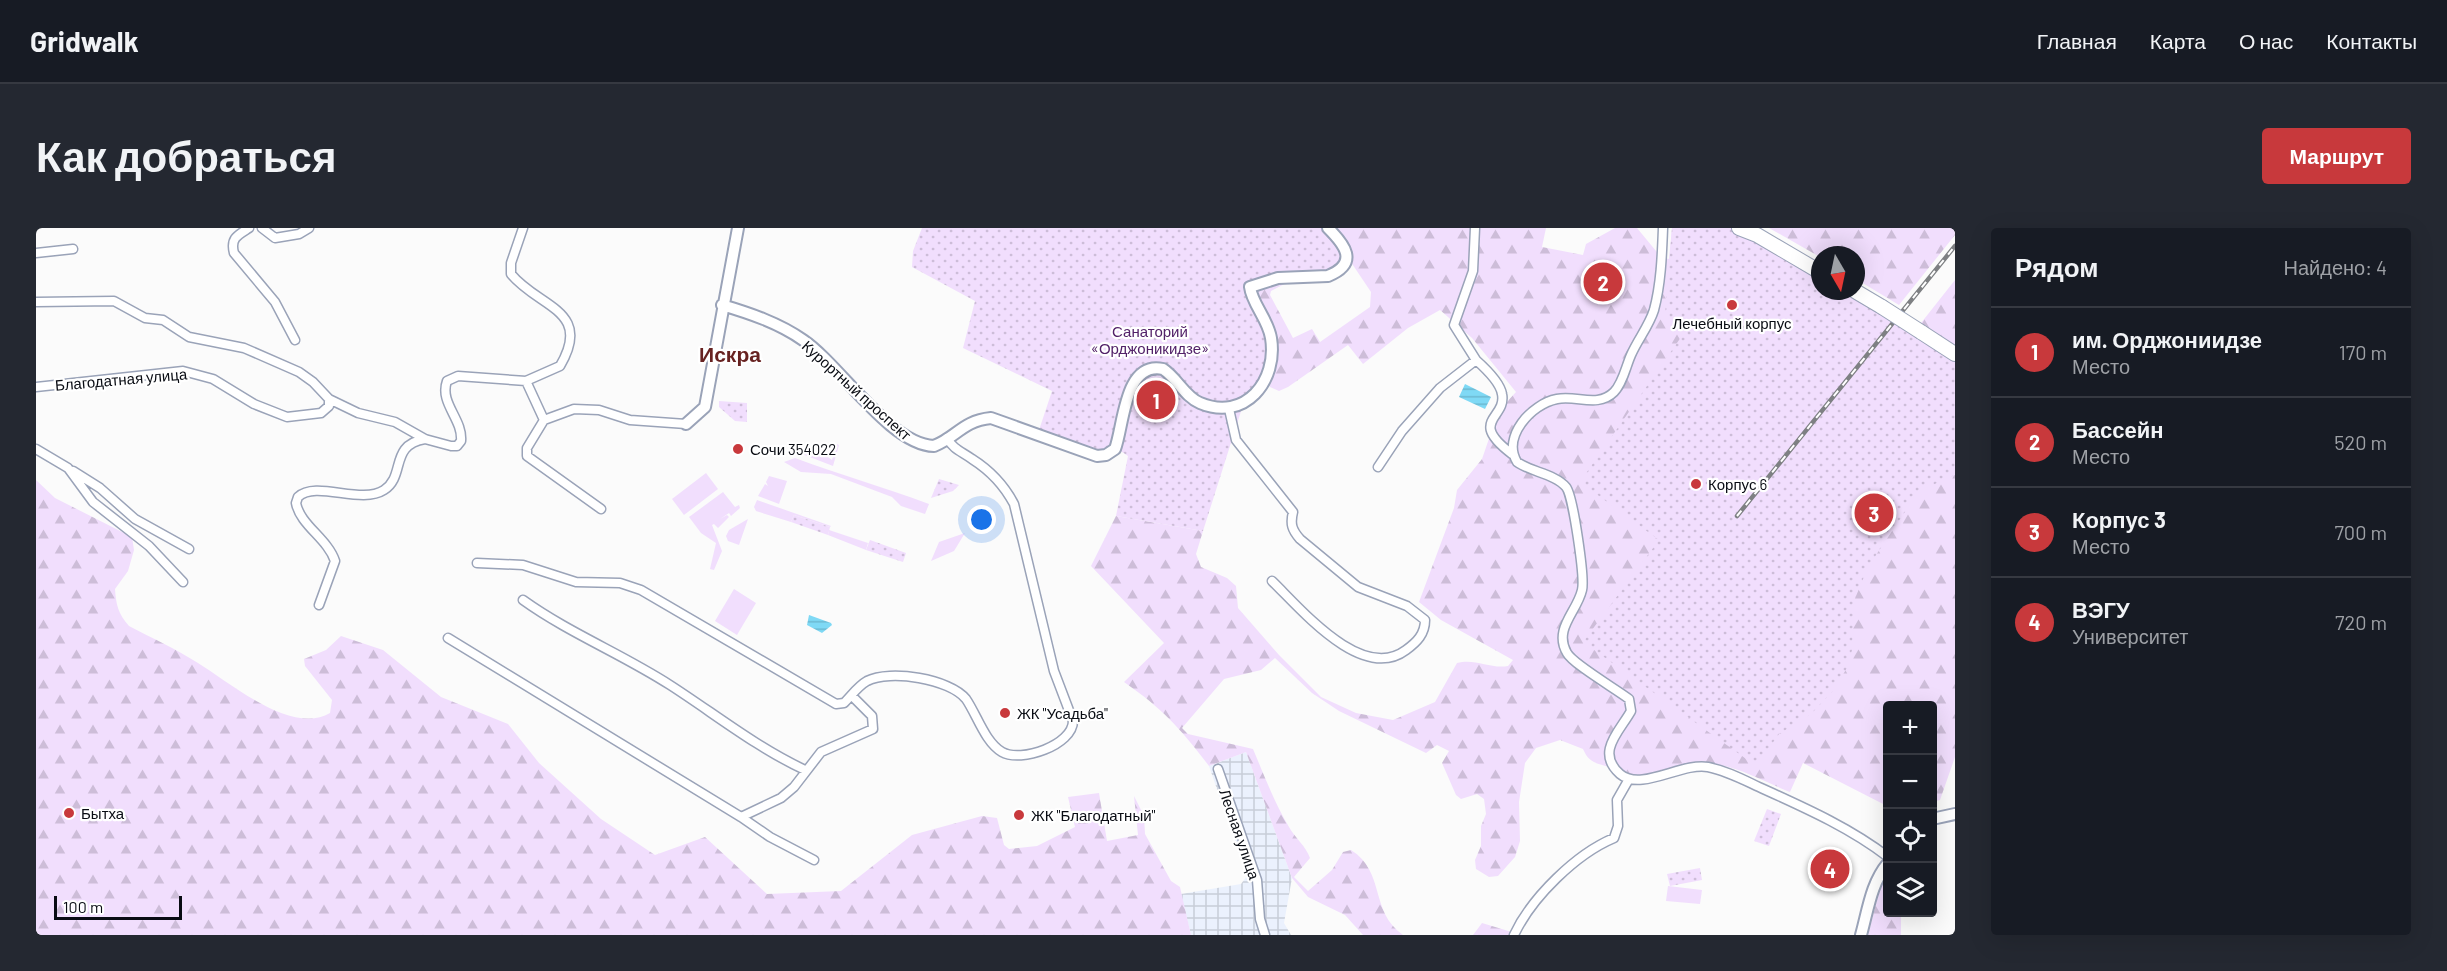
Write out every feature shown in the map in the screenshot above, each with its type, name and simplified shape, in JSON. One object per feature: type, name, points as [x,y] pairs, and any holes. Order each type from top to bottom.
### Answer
[{"type":"main road","points":[[1739,228],[1811,267]]},
{"type":"main road","points":[[1865,297],[1955,354]]},
{"type":"street","points":[[249,228],[234,238],[232,244],[234,253],[275,302],[295,340]]},
{"type":"street","points":[[262,228],[275,237],[299,234],[309,228]]},
{"type":"street","points":[[36,302],[108,299],[145,318],[163,320],[189,337],[244,348],[299,372],[313,382],[328,399],[358,412],[395,422],[425,439],[457,446],[461,441],[462,433],[444,392],[447,381],[458,376],[526,381],[560,366],[572,339],[568,322],[560,312],[512,274],[511,263],[523,228]]},
{"type":"street","points":[[601,510],[527,456],[527,448],[544,420],[574,409],[592,408],[630,420],[687,424],[705,407],[738,228]]},
{"type":"street","points":[[1272,580],[1340,643],[1368,658],[1386,658],[1401,653],[1417,642],[1425,628],[1425,620],[1407,606],[1358,587],[1293,531],[1291,521],[1293,512],[1236,440],[1229,409],[1243,405],[1259,391],[1271,370],[1271,337],[1250,287],[1257,282],[1278,278],[1328,276],[1336,273],[1345,262],[1345,245],[1328,228]]},
{"type":"street","points":[[1475,228],[1473,271],[1454,325],[1476,360],[1502,392],[1502,400],[1491,424],[1491,432],[1496,442],[1524,467],[1559,481],[1570,494],[1583,579],[1580,596],[1564,628],[1562,642],[1575,663],[1592,672],[1629,699],[1631,711],[1612,738],[1609,747],[1613,765],[1622,776],[1629,779],[1652,778],[1690,766],[1723,771],[1781,796],[1852,833],[1883,854]]},
{"type":"street","points":[[1512,454],[1513,438],[1520,426],[1542,405],[1557,399],[1599,401],[1617,388],[1653,311],[1658,286],[1663,228]]},
{"type":"street","points":[[36,253],[73,249]]},
{"type":"street","name":"Курортный проспект","points":[[722,305],[752,314],[801,339],[837,370],[899,432],[915,442],[934,446],[958,429],[978,419],[991,418],[1097,456],[1106,455],[1115,450],[1126,403],[1136,378],[1151,368],[1163,369],[1169,373],[1190,398],[1198,403],[1217,409],[1229,409]]},
{"type":"street","points":[[1378,467],[1402,431],[1440,388],[1476,360]]},
{"type":"street","name":"Благодатная улица","points":[[36,387],[183,371],[213,379],[254,404],[286,417],[321,413],[329,406],[328,399]]},
{"type":"street","points":[[526,381],[544,420]]},
{"type":"street","points":[[477,562],[523,565],[576,582],[607,582],[641,590],[832,702],[844,703],[861,686],[877,677],[918,676],[962,695],[994,745],[1002,752],[1014,756],[1030,753],[1049,747],[1068,736],[1073,729],[1071,714],[1046,642],[1014,504],[1005,487],[990,471],[970,457],[959,453],[947,438]]},
{"type":"street","points":[[319,605],[335,561],[328,546],[299,513],[296,503],[298,497],[312,491],[348,495],[383,491],[390,484],[403,450],[414,441],[425,439]]},
{"type":"street","points":[[36,449],[100,488],[135,519],[189,549]]},
{"type":"street","points":[[68,468],[93,502],[149,546],[183,582]]},
{"type":"street","points":[[523,600],[552,621],[669,684],[724,723],[777,756],[805,770]]},
{"type":"street","points":[[448,638],[770,837],[814,860]]},
{"type":"street","points":[[741,817],[781,798],[794,787],[821,752],[873,729],[872,716],[852,696]]},
{"type":"street","name":"Лесная улица","points":[[1218,768],[1257,880],[1260,919],[1265,935]]},
{"type":"street","points":[[1514,935],[1562,872],[1599,844],[1614,838],[1618,826],[1617,800],[1629,779]]},
{"type":"street","points":[[1937,818],[1955,814]]},
{"type":"street","points":[[1861,935],[1874,887],[1883,870]]},
{"type":"shaded area","points":[[1246,752],[1292,878],[1284,923],[1291,935],[1191,935],[1181,894],[1241,884],[1247,876],[1209,766]]},
{"type":"green space","name":"Санаторий «Орджоникидзе»","points":[[922,228],[1328,228],[1347,255],[1337,272],[1252,284],[1266,322],[1270,370],[1243,405],[1203,531],[1116,516],[1128,456],[1112,445],[1103,449],[1085,450],[1038,433],[1052,391],[963,348],[975,301],[912,267],[913,251]]},
{"type":"green space","points":[[1328,228],[1546,228],[1542,247],[1583,255],[1586,244],[1615,228],[1637,228],[1661,257],[1669,259],[1672,228],[1811,287],[1811,300],[1860,300],[1955,361],[1955,757],[1940,800],[1937,801],[1937,701],[1883,701],[1883,804],[1803,763],[1790,792],[1723,765],[1712,764],[1624,780],[1613,769],[1590,760],[1583,749],[1560,740],[1536,748],[1525,763],[1519,802],[1520,841],[1515,857],[1498,876],[1489,877],[1476,869],[1475,860],[1481,846],[1481,826],[1486,814],[1484,799],[1477,794],[1461,799],[1456,795],[1442,763],[1449,751],[1437,745],[1426,753],[1339,711],[1312,693],[1275,658],[1261,670],[1224,679],[1182,728],[1188,734],[1253,749],[1284,818],[1310,858],[1294,877],[1308,891],[1332,870],[1343,852],[1351,850],[1369,869],[1385,915],[1403,935],[1363,935],[1345,915],[1308,897],[1292,878],[1246,752],[1209,766],[1170,720],[1150,701],[1124,682],[1164,643],[1091,566],[1116,516],[1203,531],[1196,554],[1201,567],[1227,578],[1236,586],[1238,608],[1279,655],[1321,697],[1356,713],[1393,720],[1435,702],[1457,663],[1508,666],[1513,660],[1441,620],[1419,602],[1454,508],[1457,490],[1482,459],[1494,424],[1504,405],[1516,392],[1472,338],[1440,310],[1408,328],[1363,364],[1348,345],[1288,387],[1279,391],[1270,387],[1249,290],[1294,279],[1271,291],[1270,295],[1293,338],[1312,329],[1320,342],[1370,307],[1371,292]]},
{"type":"green space","points":[[1672,228],[1739,228],[1811,270],[1811,300],[1860,300],[1955,361],[1955,475],[1919,491],[1868,567],[1854,601],[1852,650],[1847,668],[1833,691],[1811,714],[1779,734],[1756,766],[1583,642],[1659,540],[1580,482],[1686,330],[1665,315]]},
{"type":"green space","points":[[1769,228],[1955,228],[1955,235],[1899,305],[1865,284],[1865,246],[1811,246],[1811,252]]},
{"type":"green space","points":[[1955,280],[1955,353],[1925,331],[1921,323]]},
{"type":"green space","points":[[719,401],[747,403],[747,422],[735,421],[719,407]]},
{"type":"green space","points":[[837,444],[839,445],[833,466],[802,454],[834,445],[833,448],[819,451],[832,460]]},
{"type":"green space","points":[[795,458],[929,504],[925,514],[901,506],[892,497],[831,474],[801,472],[784,462]]},
{"type":"green space","points":[[706,473],[718,489],[684,515],[672,499]]},
{"type":"green space","points":[[769,476],[787,481],[779,504],[758,496],[765,484],[768,486],[766,482]]},
{"type":"green space","points":[[939,479],[959,485],[953,491],[931,498]]},
{"type":"green space","points":[[36,480],[55,498],[132,537],[134,550],[128,571],[115,589],[118,609],[129,626],[198,663],[261,704],[280,712],[298,718],[315,718],[330,713],[332,700],[305,666],[304,659],[326,650],[341,636],[383,650],[441,697],[508,724],[539,763],[601,819],[655,855],[705,837],[767,894],[841,891],[912,835],[982,816],[997,818],[1004,845],[1009,849],[1037,846],[1075,827],[1068,797],[1099,793],[1107,841],[1138,835],[1134,796],[1144,816],[1145,834],[1171,881],[1180,887],[1191,935],[36,935]]},
{"type":"green space","points":[[723,492],[735,507],[739,505],[740,508],[731,516],[729,513],[720,519],[727,515],[729,517],[718,528],[712,525],[722,551],[714,570],[710,569],[716,543],[701,533],[689,517]]},
{"type":"green space","points":[[757,500],[831,526],[794,515],[791,522],[756,511],[754,507]]},
{"type":"green space","points":[[794,515],[830,527],[828,535],[791,522]]},
{"type":"green space","points":[[748,519],[739,545],[728,541],[726,536],[729,530]]},
{"type":"green space","points":[[829,530],[868,543],[866,550],[828,535]]},
{"type":"green space","points":[[965,533],[954,551],[931,561],[939,542]]},
{"type":"green space","points":[[870,540],[906,553],[903,562],[866,550]]},
{"type":"green space","points":[[734,589],[756,603],[737,635],[715,621]]},
{"type":"green space","points":[[1767,809],[1781,814],[1769,846],[1754,841]]},
{"type":"green space","points":[[1700,868],[1702,880],[1670,886],[1667,874]]},
{"type":"green space","points":[[1882,880],[1883,917],[1901,917],[1901,935],[1868,935]]},
{"type":"green space","points":[[1668,886],[1702,890],[1700,904],[1666,901]]},
{"type":"green space","points":[[1482,923],[1515,933],[1514,935],[1473,935]]},
{"type":"water","points":[[1465,384],[1491,397],[1485,409],[1459,397]]},
{"type":"water","points":[[809,615],[832,625],[822,633],[807,625]]},
{"type":"railway","points":[[1737,516],[1955,246]]},
{"type":"place","name":"Бассейн","points":[[1603,282]]},
{"type":"place","name":"Лечебный корпус","points":[[1732,305]]},
{"type":"place","name":"им. Орджониидзе","points":[[1156,400]]},
{"type":"place","name":"Сочи 354022","points":[[738,449]]},
{"type":"place","name":"Корпус 6","points":[[1696,484]]},
{"type":"place","name":"Корпус 3","points":[[1874,513]]},
{"type":"place","name":"ЖК \"Усадьба\"","points":[[1005,713]]},
{"type":"place","name":"Бытха","points":[[69,813]]},
{"type":"place","name":"ЖК \"Благодатный\"","points":[[1019,815]]},
{"type":"place","name":"ВЭГУ","points":[[1830,869]]},
{"type":"district","name":"Искра","points":[[730,353]]}]
